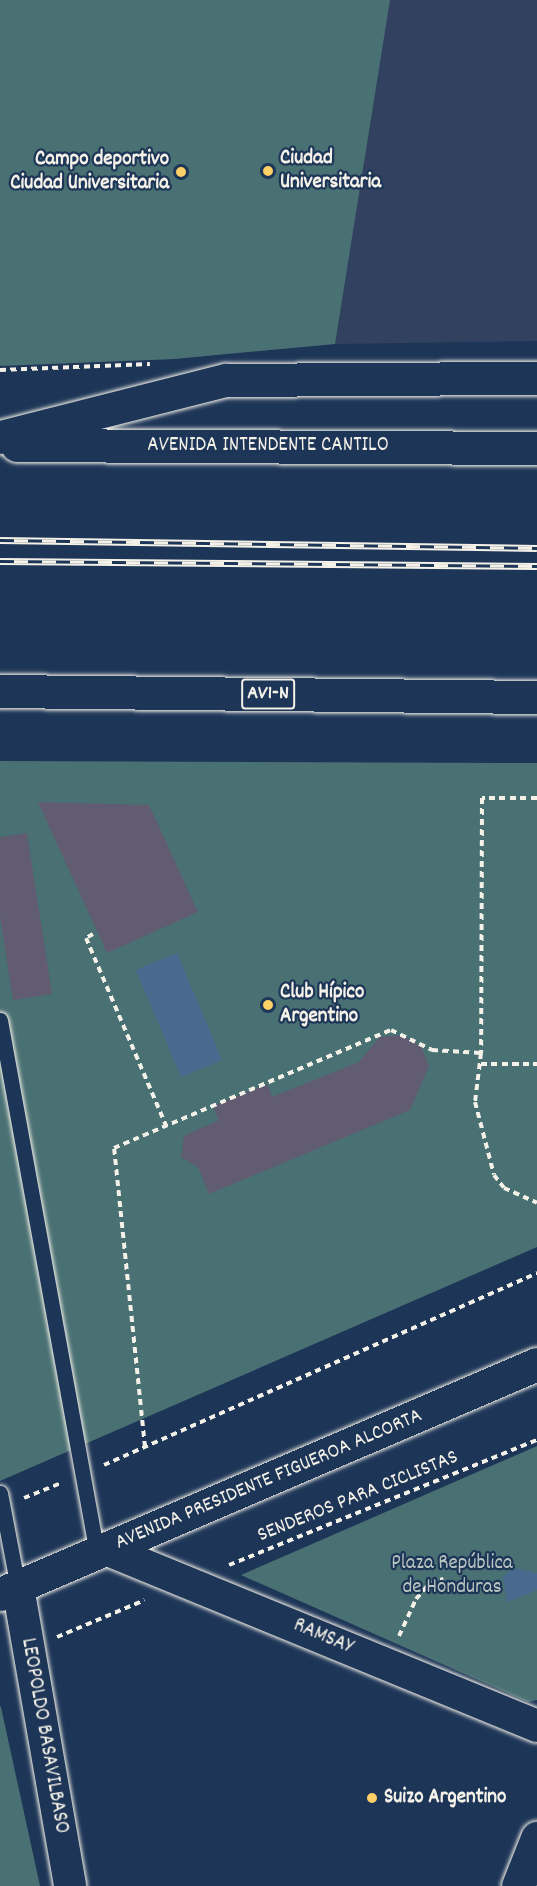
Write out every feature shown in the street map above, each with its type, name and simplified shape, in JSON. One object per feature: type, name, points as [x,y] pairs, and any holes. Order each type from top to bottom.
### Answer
[{"type":"main road","points":[[0,437],[226,380],[537,378]]},
{"type":"main road","name":"AVENIDA INTENDENTE CANTILO","points":[[0,445],[537,448]]},
{"type":"main road","name":"AV1-N","points":[[0,691],[537,697]]},
{"type":"main road","name":"AVENIDA PRESIDENTE FIGUEROA ALCORTA","points":[[9,1591],[537,1364]]},
{"type":"main road","points":[[518,1886],[537,1838]]},
{"type":"street","name":"RAMSAY","points":[[103,1552],[190,1581],[537,1726]]},
{"type":"street","name":"LEOPOLDO BASAVILBASO","points":[[9,1591],[30,1648],[70,1886]]},
{"type":"lane","points":[[0,1020],[81,1475],[103,1552]]},
{"type":"lane","points":[[1,1500],[9,1591]]},
{"type":"path","points":[[537,798],[482,798],[481,1064],[476,1102],[484,1152],[504,1188],[537,1203]]},
{"type":"path","points":[[93,934],[86,938],[166,1126]]},
{"type":"path","points":[[145,1447],[114,1148],[391,1030],[432,1050],[481,1053]]},
{"type":"path","points":[[481,1064],[537,1064]]},
{"type":"path","points":[[1,1500],[81,1475],[537,1273]]},
{"type":"path","name":"SENDEROS PARA CICLISTAS","points":[[30,1648],[537,1440]]},
{"type":"path","points":[[387,1664],[416,1599],[430,1583],[443,1579]]},
{"type":"shaded area","name":"Campo deportivo Ciudad Universitaria","points":[[0,0],[537,0],[537,341],[335,344],[174,359],[0,366]]},
{"type":"shaded area","points":[[177,953],[222,1060],[181,1077],[136,970]]},
{"type":"shaded area","points":[[514,1568],[537,1573],[537,1590],[507,1602],[503,1577]]},
{"type":"green space","name":"Campo deportivo Ciudad Universitaria","points":[[0,0],[390,0],[335,344],[174,359],[0,366]]},
{"type":"green space","name":"Club Hípico Argentino","points":[[0,761],[537,763],[537,1247],[0,1481]]},
{"type":"green space","name":"Plaza República de Honduras","points":[[537,1446],[537,1700],[528,1702],[241,1575]]},
{"type":"green space","points":[[1,1707],[40,1886],[0,1886]]},
{"type":"building","points":[[38,802],[149,805],[198,912],[107,953]]},
{"type":"building","points":[[27,833],[52,994],[13,1000],[0,916],[0,837]]},
{"type":"building","points":[[402,1035],[421,1046],[429,1066],[410,1110],[209,1194],[198,1167],[181,1157],[184,1136],[219,1120],[213,1106],[267,1084],[272,1097],[359,1062],[380,1037]]},
{"type":"railway","points":[[0,540],[537,548]]},
{"type":"railway","points":[[0,561],[537,566]]},
{"type":"place","name":"Ciudad Universitaria","points":[[268,171]]},
{"type":"place","name":"Campo deportivo Ciudad Universitaria","points":[[181,172]]},
{"type":"place","name":"Club Hípico Argentino","points":[[268,1005]]},
{"type":"place","name":"Suizo Argentino","points":[[372,1798]]}]
